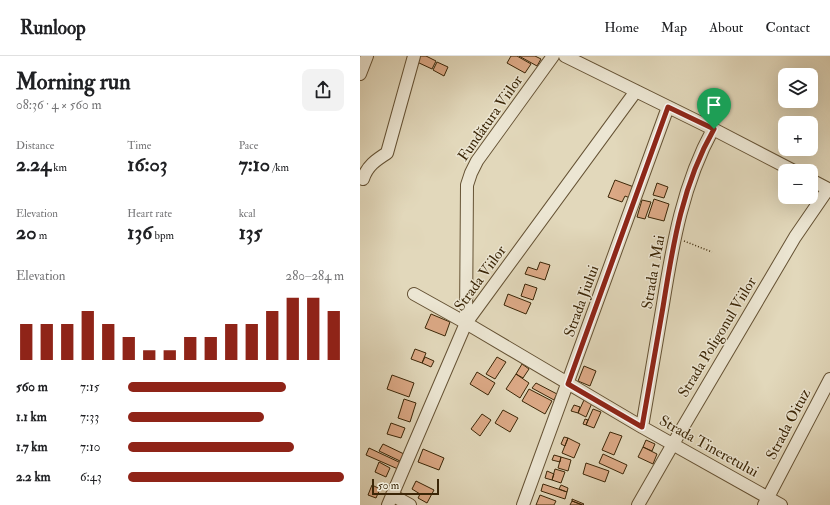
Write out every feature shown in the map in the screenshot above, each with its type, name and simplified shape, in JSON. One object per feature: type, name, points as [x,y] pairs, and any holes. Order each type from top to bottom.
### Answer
[{"type":"street","points":[[360,74],[367,56]]},
{"type":"street","points":[[363,179],[369,167],[377,159],[388,153],[414,56]]},
{"type":"street","name":"Fundătura Viilor","points":[[466,323],[468,185],[471,173],[477,161],[553,56]]},
{"type":"street","points":[[565,56],[714,129],[781,164]]},
{"type":"street","name":"Strada Viilor","points":[[390,500],[466,323],[636,91]]},
{"type":"street","name":"Strada Jiului","points":[[523,505],[668,107]]},
{"type":"street","name":"Strada 1 Mai","points":[[642,427],[674,239],[688,184],[704,146],[714,129]]},
{"type":"street","points":[[818,184],[829,189]]},
{"type":"street","name":"Strada Poligonul Viilor","points":[[638,505],[795,238],[829,189]]},
{"type":"street","name":"Strada Tineretului","points":[[414,294],[673,444],[766,501],[781,505]]},
{"type":"street","name":"Strada Oituz","points":[[766,501],[830,379]]},
{"type":"street","points":[[390,500],[410,505]]},
{"type":"path","points":[[674,239],[687,242],[712,252]]},
{"type":"building","points":[[420,56],[426,56],[436,61],[432,69],[417,62]]},
{"type":"building","points":[[511,56],[517,56],[531,64],[525,73],[507,63]]},
{"type":"building","points":[[519,56],[535,56],[541,59],[537,66]]},
{"type":"building","points":[[437,62],[448,67],[444,76],[433,70]]},
{"type":"building","points":[[615,180],[634,187],[630,198],[625,196],[622,202],[608,197]]},
{"type":"building","points":[[657,183],[668,187],[664,198],[653,195]]},
{"type":"building","points":[[654,199],[669,204],[664,221],[648,217]]},
{"type":"building","points":[[642,200],[651,202],[645,219],[637,217]]},
{"type":"building","points":[[540,262],[550,265],[545,280],[525,274],[528,267],[537,270]]},
{"type":"building","points":[[525,284],[537,288],[533,300],[521,296]]},
{"type":"building","points":[[508,294],[531,303],[526,314],[504,305]]},
{"type":"building","points":[[431,314],[450,322],[445,336],[425,328]]},
{"type":"building","points":[[415,349],[426,353],[422,363],[411,359]]},
{"type":"building","points":[[425,357],[434,361],[431,367],[422,363]]},
{"type":"building","points":[[497,357],[506,362],[495,379],[486,374]]},
{"type":"building","points":[[522,364],[529,369],[523,378],[516,374]]},
{"type":"building","points":[[584,366],[596,371],[590,386],[578,381]]},
{"type":"building","points":[[477,372],[495,383],[488,395],[470,384]]},
{"type":"building","points":[[516,374],[529,383],[520,398],[506,389]]},
{"type":"building","points":[[392,375],[414,383],[409,397],[387,389]]},
{"type":"building","points":[[536,383],[557,394],[554,400],[532,388]]},
{"type":"building","points":[[529,389],[552,401],[545,414],[522,401]]},
{"type":"building","points":[[404,399],[416,403],[410,422],[398,418]]},
{"type":"building","points":[[584,400],[592,403],[586,417],[578,413]]},
{"type":"building","points":[[574,405],[580,407],[578,413],[571,411]]},
{"type":"building","points":[[593,409],[601,412],[594,428],[586,425]]},
{"type":"building","points":[[503,410],[518,418],[510,432],[495,423]]},
{"type":"building","points":[[482,414],[491,420],[480,436],[471,429]]},
{"type":"building","points":[[585,419],[588,420],[586,425],[583,424]]},
{"type":"building","points":[[391,423],[405,428],[401,438],[387,434]]},
{"type":"building","points":[[610,432],[622,436],[614,455],[602,450]]},
{"type":"building","points":[[564,437],[568,438],[565,446],[561,444]]},
{"type":"building","points":[[568,438],[580,444],[574,458],[562,453]]},
{"type":"building","points":[[646,440],[655,444],[652,451],[643,447]]},
{"type":"building","points":[[383,444],[404,454],[400,461],[379,451]]},
{"type":"building","points":[[643,447],[657,454],[653,464],[638,457]]},
{"type":"building","points":[[369,448],[401,463],[398,469],[366,455]]},
{"type":"building","points":[[423,449],[444,458],[439,470],[418,462]]},
{"type":"building","points":[[603,454],[627,465],[623,474],[599,463]]},
{"type":"building","points":[[554,455],[561,457],[560,462],[552,460]]},
{"type":"building","points":[[561,457],[571,460],[568,471],[558,468]]},
{"type":"building","points":[[379,462],[390,468],[386,477],[375,472]]},
{"type":"building","points":[[586,463],[609,471],[605,482],[583,474]]},
{"type":"building","points":[[555,469],[565,472],[561,483],[552,480]]},
{"type":"building","points":[[547,471],[554,474],[552,480],[545,478]]},
{"type":"building","points":[[416,481],[434,490],[427,503],[418,498],[420,494],[412,489]]},
{"type":"building","points":[[543,484],[567,492],[565,499],[541,491]]},
{"type":"building","points":[[372,485],[380,489],[376,498],[368,495]]},
{"type":"building","points":[[561,485],[568,488],[567,492],[559,489]]},
{"type":"building","points":[[540,495],[556,501],[554,505],[536,505]]},
{"type":"building","points":[[572,499],[584,504],[583,505],[572,501]]},
{"type":"building","points":[[572,501],[582,505],[570,505]]},
{"type":"route","points":[[668,107],[714,129],[704,146],[688,184],[674,239],[642,427],[568,384],[668,107]]}]
